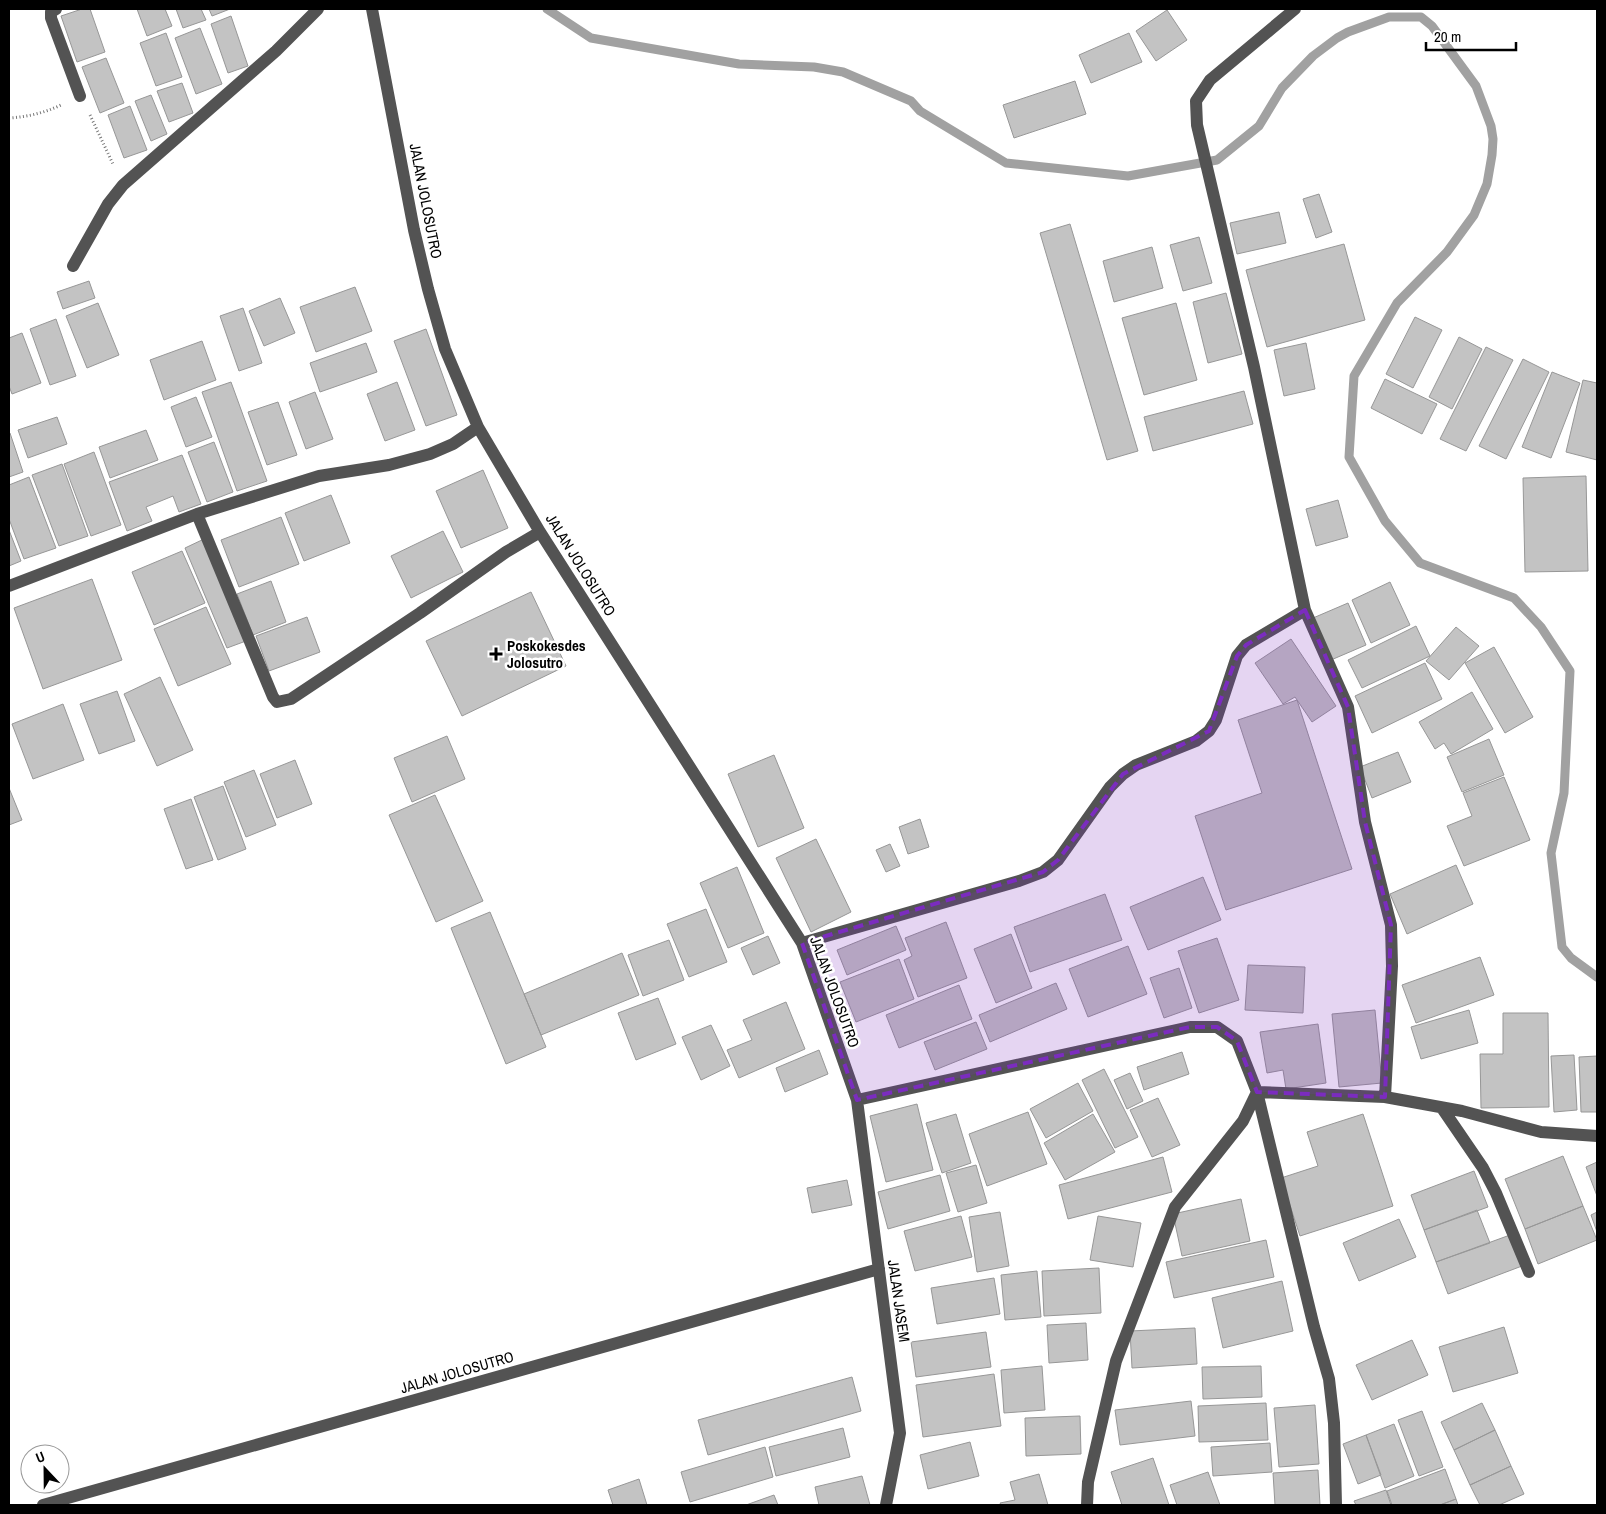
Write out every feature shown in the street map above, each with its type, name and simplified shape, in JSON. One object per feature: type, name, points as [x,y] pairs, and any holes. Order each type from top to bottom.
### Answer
[{"type":"street","points":[[56,9],[51,12],[51,18],[80,96]]},
{"type":"street","points":[[73,266],[108,204],[123,185],[276,51],[318,9]]},
{"type":"street","name":"JALAN JOLOSUTRO","points":[[372,9],[414,230],[428,290],[445,348],[478,427],[540,532],[802,943],[857,1100]]},
{"type":"street","points":[[1295,9],[1210,80],[1196,101],[1197,125],[1254,367],[1305,610],[1348,707],[1366,822],[1391,925],[1392,946],[1385,1097]]},
{"type":"street","points":[[9,586],[198,514],[319,476],[411,460],[453,444],[478,427]]},
{"type":"street","points":[[198,514],[273,697],[280,703],[291,700],[506,552],[540,532]]},
{"type":"street","points":[[802,943],[1019,881],[1043,872],[1058,860],[1110,787],[1123,774],[1136,765],[1196,741],[1209,731],[1216,720],[1237,656],[1246,646],[1305,610]]},
{"type":"street","points":[[857,1100],[1190,1027],[1217,1027],[1237,1041],[1257,1092],[1314,1327],[1329,1379],[1334,1424],[1336,1505]]},
{"type":"street","points":[[1257,1092],[1385,1097],[1442,1108],[1541,1132],[1597,1136]]},
{"type":"street","points":[[1087,1505],[1088,1482],[1116,1361],[1175,1207],[1243,1121],[1257,1092]]},
{"type":"street","name":"JALAN JASEM","points":[[857,1100],[900,1433],[886,1505]]},
{"type":"street","points":[[1442,1108],[1483,1168],[1496,1193],[1529,1272]]},
{"type":"street","name":"JALAN JOLOSUTRO","points":[[43,1505],[879,1269]]},
{"type":"path","points":[[9,118],[22,117],[50,110],[80,96],[123,185]]},
{"type":"highlighted area","points":[[1305,610],[1348,707],[1365,822],[1391,925],[1385,1097],[1257,1092],[1237,1041],[1217,1027],[1190,1027],[857,1100],[802,943],[1043,872],[1058,860],[1123,774],[1209,731],[1237,656],[1246,645]]},
{"type":"building","points":[[82,9],[90,9],[105,52],[77,62],[61,16]]},
{"type":"building","points":[[137,9],[165,9],[172,26],[147,36]]},
{"type":"building","points":[[176,9],[201,9],[206,20],[183,28]]},
{"type":"building","points":[[209,9],[230,9],[212,16]]},
{"type":"building","points":[[1167,10],[1187,40],[1156,61],[1136,31]]},
{"type":"building","points":[[231,16],[248,66],[228,73],[211,24]]},
{"type":"building","points":[[200,28],[222,84],[196,94],[175,38]]},
{"type":"building","points":[[166,33],[182,77],[156,86],[140,43]]},
{"type":"building","points":[[1129,33],[1142,62],[1091,83],[1079,55]]},
{"type":"building","points":[[106,58],[124,103],[100,113],[82,67]]},
{"type":"building","points":[[1075,81],[1086,114],[1014,138],[1003,105]]},
{"type":"building","points":[[182,83],[193,113],[169,122],[157,91]]},
{"type":"building","points":[[151,95],[167,134],[151,141],[135,101]]},
{"type":"building","points":[[130,106],[147,150],[124,158],[108,115]]},
{"type":"building","points":[[1319,194],[1332,232],[1316,238],[1303,199]]},
{"type":"building","points":[[1279,212],[1286,243],[1237,254],[1230,223]]},
{"type":"building","points":[[1070,224],[1138,451],[1107,460],[1040,233]]},
{"type":"building","points":[[1199,237],[1212,283],[1183,291],[1170,245]]},
{"type":"building","points":[[1344,244],[1365,320],[1267,347],[1246,270]]},
{"type":"building","points":[[1152,247],[1163,288],[1114,302],[1103,261]]},
{"type":"building","points":[[89,281],[95,298],[63,309],[57,292]]},
{"type":"building","points":[[355,287],[372,331],[316,352],[300,307]]},
{"type":"building","points":[[1226,293],[1242,354],[1208,363],[1193,302]]},
{"type":"building","points":[[280,298],[295,333],[264,346],[249,311]]},
{"type":"building","points":[[98,303],[119,355],[87,368],[66,316]]},
{"type":"building","points":[[1176,303],[1197,380],[1144,395],[1122,318]]},
{"type":"building","points":[[243,308],[262,363],[239,371],[220,316]]},
{"type":"building","points":[[1415,317],[1442,330],[1413,388],[1386,374]]},
{"type":"building","points":[[56,319],[76,376],[50,385],[30,329]]},
{"type":"building","points":[[426,329],[457,415],[426,426],[394,341]]},
{"type":"building","points":[[22,333],[41,383],[12,394],[9,386],[9,338]]},
{"type":"building","points":[[1459,337],[1482,349],[1452,409],[1429,397]]},
{"type":"building","points":[[202,341],[216,380],[164,400],[150,360]]},
{"type":"building","points":[[366,343],[377,372],[320,392],[310,363]]},
{"type":"building","points":[[1306,343],[1315,389],[1284,396],[1274,350]]},
{"type":"building","points":[[1486,347],[1513,360],[1466,451],[1440,439]]},
{"type":"building","points":[[1523,359],[1549,372],[1506,459],[1479,446]]},
{"type":"building","points":[[1552,372],[1580,383],[1551,458],[1522,447]]},
{"type":"building","points":[[1385,379],[1437,404],[1422,434],[1371,408]]},
{"type":"building","points":[[1583,380],[1597,383],[1597,460],[1566,452]]},
{"type":"building","points":[[231,382],[267,481],[237,491],[202,392]]},
{"type":"building","points":[[397,382],[415,430],[385,441],[367,394]]},
{"type":"building","points":[[1244,391],[1253,424],[1153,451],[1144,417]]},
{"type":"building","points":[[315,392],[333,439],[306,449],[289,402]]},
{"type":"building","points":[[196,397],[212,437],[186,447],[171,407]]},
{"type":"building","points":[[278,402],[297,455],[267,465],[248,412]]},
{"type":"building","points":[[57,417],[67,444],[28,458],[18,430]]},
{"type":"building","points":[[146,430],[158,460],[110,478],[99,447]]},
{"type":"building","points":[[9,434],[23,472],[9,477]]},
{"type":"building","points":[[214,442],[233,492],[207,502],[188,452]]},
{"type":"building","points":[[94,452],[121,525],[91,536],[64,464]]},
{"type":"building","points":[[182,455],[201,504],[179,512],[173,496],[146,507],[152,521],[127,531],[109,482]]},
{"type":"building","points":[[62,464],[88,536],[59,546],[32,475]]},
{"type":"building","points":[[483,470],[508,528],[461,548],[436,491]]},
{"type":"building","points":[[1586,476],[1588,571],[1525,572],[1523,478]]},
{"type":"building","points":[[29,477],[56,548],[24,559],[9,519],[9,485]]},
{"type":"building","points":[[331,495],[350,543],[304,561],[285,513]]},
{"type":"building","points":[[1338,500],[1348,537],[1316,546],[1306,509]]},
{"type":"building","points":[[281,517],[299,564],[239,587],[221,540]]},
{"type":"building","points":[[9,530],[21,561],[9,566]]},
{"type":"building","points":[[443,531],[463,572],[411,598],[391,556]]},
{"type":"building","points":[[204,539],[246,641],[227,648],[185,548]]},
{"type":"building","points":[[182,551],[205,603],[154,625],[132,572]]},
{"type":"building","points":[[92,579],[122,660],[43,689],[14,608]]},
{"type":"building","points":[[271,581],[286,622],[253,635],[237,594]]},
{"type":"building","points":[[1390,582],[1410,625],[1371,643],[1352,600]]},
{"type":"building","name":"Poskokesdes Jolosutro","points":[[531,592],[566,666],[462,716],[426,641]]},
{"type":"building","points":[[1348,603],[1366,645],[1331,660],[1313,618]]},
{"type":"building","points":[[206,607],[231,664],[178,686],[154,629]]},
{"type":"building","points":[[307,617],[320,652],[269,671],[256,636]]},
{"type":"building","points":[[1416,626],[1430,656],[1362,688],[1348,660]]},
{"type":"building","points":[[1456,627],[1479,646],[1449,680],[1426,661]]},
{"type":"building","points":[[1291,639],[1336,706],[1312,722],[1295,697],[1283,704],[1255,663]]},
{"type":"building","points":[[1494,647],[1533,717],[1505,733],[1465,663]]},
{"type":"building","points":[[1425,663],[1442,699],[1372,733],[1355,696]]},
{"type":"building","points":[[160,677],[193,750],[157,766],[124,694]]},
{"type":"building","points":[[117,691],[135,741],[99,754],[80,704]]},
{"type":"building","points":[[1472,692],[1493,729],[1451,754],[1444,743],[1435,749],[1419,722]]},
{"type":"building","points":[[1297,700],[1352,869],[1226,910],[1195,816],[1262,793],[1238,720]]},
{"type":"building","points":[[63,704],[84,760],[33,779],[12,724]]},
{"type":"building","points":[[447,736],[465,779],[412,802],[394,758]]},
{"type":"building","points":[[1489,739],[1504,775],[1462,792],[1447,757]]},
{"type":"building","points":[[1398,752],[1411,782],[1372,798],[1360,767]]},
{"type":"building","points":[[774,755],[804,828],[758,847],[728,774]]},
{"type":"building","points":[[295,760],[312,804],[277,818],[260,774]]},
{"type":"building","points":[[254,770],[276,825],[246,837],[224,782]]},
{"type":"building","points":[[1504,777],[1530,840],[1464,866],[1447,826],[1472,816],[1463,793]]},
{"type":"building","points":[[223,786],[246,849],[218,860],[194,797]]},
{"type":"building","points":[[9,788],[22,820],[9,825]]},
{"type":"building","points":[[435,795],[483,901],[436,922],[389,815]]},
{"type":"building","points":[[191,799],[213,860],[186,869],[164,809]]},
{"type":"building","points":[[920,819],[929,847],[908,854],[899,827]]},
{"type":"building","points":[[816,839],[851,912],[811,932],[776,858]]},
{"type":"building","points":[[890,844],[900,866],[886,872],[876,850]]},
{"type":"building","points":[[1456,865],[1473,904],[1407,934],[1390,894]]},
{"type":"building","points":[[737,867],[764,933],[728,948],[700,883]]},
{"type":"building","points":[[1203,877],[1221,920],[1148,950],[1130,907]]},
{"type":"building","points":[[1105,894],[1122,940],[1030,972],[1014,927]]},
{"type":"building","points":[[706,909],[727,962],[689,977],[667,924]]},
{"type":"building","points":[[490,912],[546,1047],[506,1064],[451,928]]},
{"type":"building","points":[[946,922],[967,978],[918,997],[904,960],[912,956],[905,938]]},
{"type":"building","points":[[896,926],[906,950],[847,975],[837,950]]},
{"type":"building","points":[[1011,934],[1032,988],[996,1003],[974,949]]},
{"type":"building","points":[[768,936],[780,963],[753,975],[741,948]]},
{"type":"building","points":[[1217,938],[1239,1000],[1199,1013],[1178,951]]},
{"type":"building","points":[[669,940],[684,980],[643,996],[628,955]]},
{"type":"building","points":[[1128,946],[1147,994],[1088,1017],[1069,969]]},
{"type":"building","points":[[622,953],[639,995],[541,1035],[524,994]]},
{"type":"building","points":[[1480,957],[1494,995],[1416,1023],[1402,985]]},
{"type":"building","points":[[899,959],[914,999],[856,1022],[840,982]]},
{"type":"building","points":[[1248,965],[1305,967],[1303,1013],[1245,1010]]},
{"type":"building","points":[[1179,968],[1192,1008],[1164,1018],[1150,978]]},
{"type":"building","points":[[1056,983],[1067,1009],[990,1042],[979,1015]]},
{"type":"building","points":[[959,985],[972,1019],[899,1048],[886,1015]]},
{"type":"building","points":[[658,998],[676,1044],[636,1060],[618,1013]]},
{"type":"building","points":[[786,1002],[805,1049],[739,1078],[727,1050],[752,1040],[743,1020]]},
{"type":"building","points":[[1375,1010],[1382,1083],[1339,1087],[1332,1014]]},
{"type":"building","points":[[1469,1010],[1478,1043],[1421,1059],[1411,1027]]},
{"type":"building","points":[[1503,1013],[1548,1013],[1549,1107],[1481,1108],[1480,1054],[1503,1054]]},
{"type":"building","points":[[976,1022],[987,1049],[935,1070],[924,1042]]},
{"type":"building","points":[[1318,1024],[1326,1083],[1286,1089],[1283,1070],[1267,1073],[1260,1032]]},
{"type":"building","points":[[711,1025],[730,1066],[701,1080],[682,1037]]},
{"type":"building","points":[[819,1050],[828,1074],[785,1092],[776,1068]]},
{"type":"building","points":[[1182,1052],[1189,1074],[1144,1090],[1137,1067]]},
{"type":"building","points":[[1574,1055],[1577,1110],[1554,1112],[1551,1056]]},
{"type":"building","points":[[1597,1056],[1597,1112],[1581,1112],[1579,1057]]},
{"type":"building","points":[[1104,1069],[1138,1137],[1115,1148],[1082,1080]]},
{"type":"building","points":[[1130,1073],[1143,1101],[1127,1109],[1114,1080]]},
{"type":"building","points":[[1078,1083],[1093,1111],[1046,1138],[1030,1109]]},
{"type":"building","points":[[1158,1098],[1180,1145],[1152,1157],[1130,1110]]},
{"type":"building","points":[[917,1104],[933,1170],[886,1182],[870,1116]]},
{"type":"building","points":[[1028,1112],[1047,1164],[987,1186],[969,1134]]},
{"type":"building","points":[[956,1114],[971,1163],[942,1173],[926,1123]]},
{"type":"building","points":[[1093,1114],[1115,1152],[1065,1180],[1044,1143]]},
{"type":"building","points":[[1363,1114],[1393,1206],[1300,1236],[1281,1178],[1318,1166],[1307,1132]]},
{"type":"building","points":[[1563,1156],[1583,1206],[1525,1229],[1505,1179]]},
{"type":"building","points":[[1163,1157],[1172,1192],[1068,1219],[1059,1185]]},
{"type":"building","points":[[1597,1162],[1597,1196],[1586,1167]]},
{"type":"building","points":[[976,1165],[987,1203],[958,1212],[946,1173]]},
{"type":"building","points":[[1474,1171],[1488,1207],[1424,1230],[1411,1195]]},
{"type":"building","points":[[940,1175],[950,1211],[888,1229],[878,1192]]},
{"type":"building","points":[[847,1180],[852,1205],[812,1213],[807,1188]]},
{"type":"building","points":[[1241,1199],[1250,1241],[1182,1256],[1173,1214]]},
{"type":"building","points":[[1583,1206],[1597,1240],[1538,1264],[1525,1229]]},
{"type":"building","points":[[1477,1210],[1490,1243],[1436,1262],[1424,1230]]},
{"type":"building","points":[[1000,1212],[1009,1266],[977,1272],[969,1217]]},
{"type":"building","points":[[1597,1212],[1597,1232],[1591,1215]]},
{"type":"building","points":[[961,1216],[972,1257],[915,1271],[904,1231]]},
{"type":"building","points":[[1098,1216],[1141,1223],[1133,1267],[1090,1260]]},
{"type":"building","points":[[1399,1219],[1416,1257],[1359,1281],[1343,1243]]},
{"type":"building","points":[[1510,1235],[1522,1266],[1448,1294],[1436,1262]]},
{"type":"building","points":[[1266,1240],[1274,1277],[1174,1298],[1166,1262]]},
{"type":"building","points":[[1099,1268],[1101,1313],[1044,1316],[1042,1271]]},
{"type":"building","points":[[1037,1271],[1041,1317],[1005,1320],[1001,1275]]},
{"type":"building","points":[[994,1278],[1000,1314],[937,1324],[931,1288]]},
{"type":"building","points":[[1282,1281],[1293,1331],[1223,1348],[1212,1298]]},
{"type":"building","points":[[1086,1323],[1088,1360],[1049,1363],[1047,1325]]},
{"type":"building","points":[[1504,1327],[1518,1373],[1453,1392],[1439,1347]]},
{"type":"building","points":[[1195,1328],[1197,1364],[1132,1368],[1130,1331]]},
{"type":"building","points":[[986,1332],[991,1367],[916,1377],[911,1342]]},
{"type":"building","points":[[1412,1340],[1428,1375],[1372,1400],[1356,1365]]},
{"type":"building","points":[[1042,1366],[1045,1410],[1004,1413],[1001,1370]]},
{"type":"building","points":[[1261,1366],[1262,1397],[1203,1399],[1202,1367]]},
{"type":"building","points":[[994,1374],[1001,1426],[923,1437],[916,1385]]},
{"type":"building","points":[[852,1377],[861,1411],[708,1455],[698,1420]]},
{"type":"building","points":[[1191,1401],[1195,1436],[1120,1445],[1115,1410]]},
{"type":"building","points":[[1266,1403],[1268,1440],[1199,1442],[1198,1406]]},
{"type":"building","points":[[1482,1403],[1495,1430],[1454,1450],[1441,1422]]},
{"type":"building","points":[[1315,1405],[1319,1464],[1279,1467],[1274,1408]]},
{"type":"building","points":[[1422,1411],[1443,1467],[1419,1476],[1398,1420]]},
{"type":"building","points":[[1080,1416],[1081,1454],[1026,1456],[1025,1418]]},
{"type":"building","points":[[1394,1424],[1414,1476],[1385,1488],[1366,1435]]},
{"type":"building","points":[[843,1428],[850,1457],[776,1476],[769,1447]]},
{"type":"building","points":[[1495,1430],[1511,1466],[1470,1485],[1454,1450]]},
{"type":"building","points":[[1366,1435],[1381,1475],[1358,1484],[1343,1444]]},
{"type":"building","points":[[970,1442],[979,1476],[928,1489],[920,1455]]},
{"type":"building","points":[[1270,1443],[1272,1472],[1213,1476],[1211,1447]]},
{"type":"building","points":[[765,1447],[773,1477],[690,1502],[681,1472]]},
{"type":"building","points":[[1153,1458],[1169,1505],[1122,1505],[1111,1472]]},
{"type":"building","points":[[1511,1466],[1524,1494],[1499,1505],[1480,1505],[1470,1485]]},
{"type":"building","points":[[1445,1469],[1456,1499],[1440,1505],[1392,1505],[1387,1491]]},
{"type":"building","points":[[1318,1470],[1320,1505],[1275,1505],[1273,1473]]},
{"type":"building","points":[[1208,1472],[1220,1505],[1177,1505],[1170,1485]]},
{"type":"building","points":[[1039,1474],[1048,1505],[1001,1505],[1000,1503],[1015,1500],[1010,1482]]},
{"type":"building","points":[[862,1476],[870,1505],[819,1505],[815,1487]]},
{"type":"building","points":[[639,1479],[647,1505],[613,1505],[608,1490]]},
{"type":"building","points":[[1386,1490],[1391,1505],[1356,1505],[1354,1501]]},
{"type":"building","points":[[774,1495],[778,1505],[746,1505]]},
{"type":"building","points":[[1456,1499],[1458,1505],[1440,1505]]},
{"type":"waterway","points":[[547,9],[591,38],[739,64],[814,67],[843,72],[911,101],[920,111],[1006,163],[1128,176],[1217,160],[1259,126],[1282,88],[1313,56],[1348,32],[1389,17],[1421,17],[1432,26],[1476,86],[1491,126],[1493,139],[1492,155],[1487,184],[1474,215],[1447,252],[1397,303],[1354,376],[1349,457],[1385,521],[1420,563],[1514,598],[1541,627],[1570,671],[1564,793],[1551,853],[1562,947],[1571,958],[1597,977]]},
{"type":"place","name":"Poskokesdes Jolosutro","points":[[496,654]]}]
